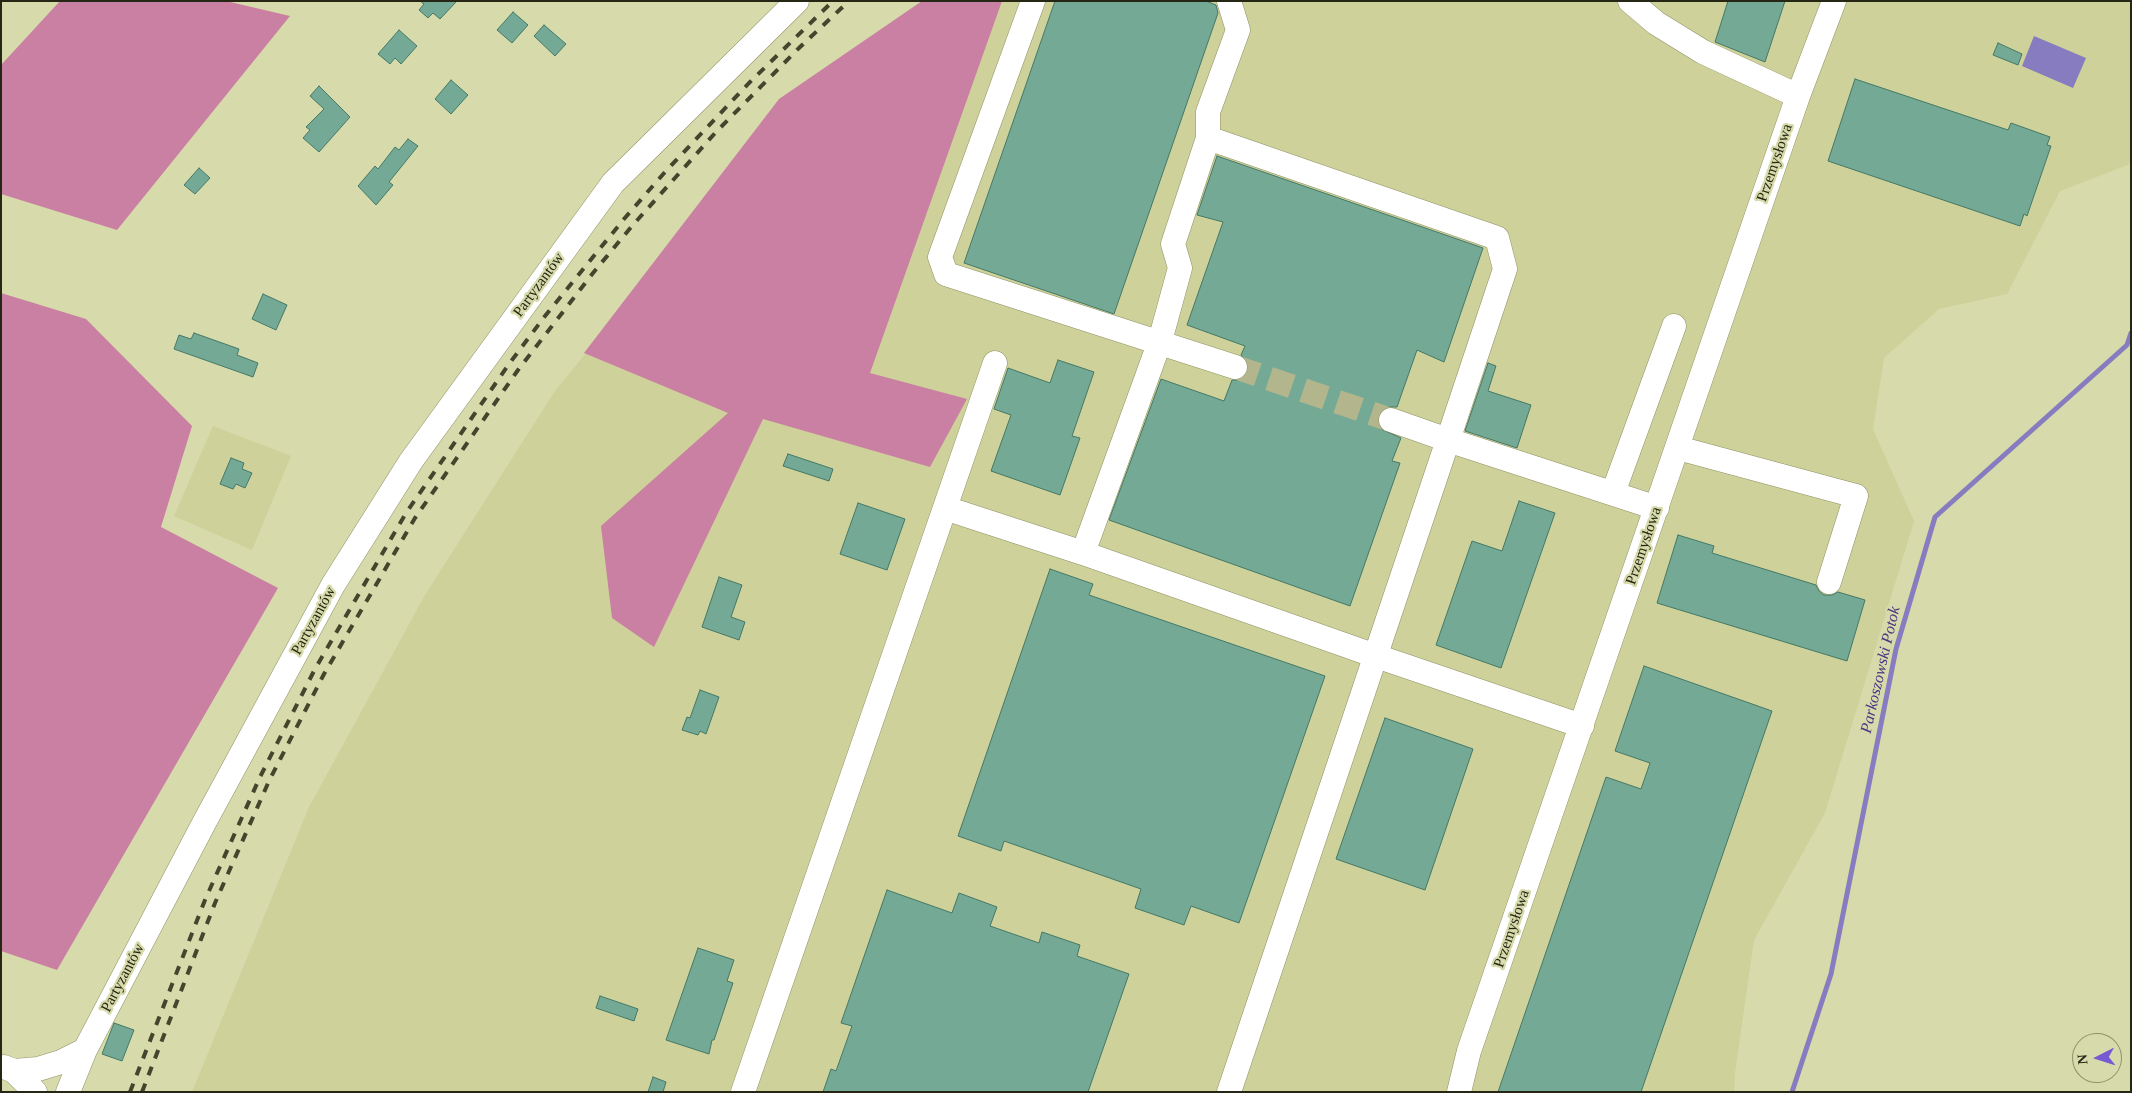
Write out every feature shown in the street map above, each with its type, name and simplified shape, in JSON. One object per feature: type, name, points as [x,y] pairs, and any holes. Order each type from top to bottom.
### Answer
[{"type":"street","name":"Partyzantów","points":[[68,1092],[85,1050],[204,823],[334,585],[411,461],[613,183],[797,1]]},
{"type":"street","points":[[1034,1],[940,257],[946,274],[1160,341],[1235,367]]},
{"type":"street","points":[[1083,553],[1160,341],[1180,268],[1173,244],[1208,138],[1208,112],[1238,30],[1229,1]]},
{"type":"street","points":[[1630,1],[1656,23],[1703,52],[1798,96]]},
{"type":"street","name":"Przemysłowa","points":[[1460,1092],[1469,1051],[1798,96],[1834,1]]},
{"type":"street","points":[[1208,138],[1497,238],[1505,269],[1229,1092]]},
{"type":"street","points":[[1613,492],[1674,326]]},
{"type":"street","points":[[744,1092],[995,363]]},
{"type":"street","points":[[1391,420],[1657,508]]},
{"type":"street","points":[[1678,448],[1856,496],[1829,582]]},
{"type":"street","points":[[945,508],[1083,553],[1582,726]]},
{"type":"street","points":[[7,1068],[38,1069],[61,1062],[85,1050]]},
{"type":"street","points":[[7,1068],[35,1092]]},
{"type":"shaded area","points":[[60,1],[226,1],[290,16],[117,230],[1,194],[1,65]]},
{"type":"shaded area","points":[[922,1],[1002,1],[870,373],[967,399],[930,467],[763,419],[654,647],[612,618],[601,526],[728,413],[584,353],[779,99]]},
{"type":"shaded area","points":[[935,1],[2131,1],[2130,164],[2060,191],[2007,294],[1939,309],[1884,358],[1873,429],[1914,521],[1825,813],[1754,940],[1734,1092],[192,1092],[309,807],[425,595],[555,391],[730,176]]},
{"type":"shaded area","points":[[2034,36],[2086,58],[2073,88],[2022,66]]},
{"type":"shaded area","points":[[1,293],[86,319],[192,426],[161,527],[278,588],[57,970],[1,951]]},
{"type":"shaded area","points":[[213,426],[291,456],[252,550],[174,516]]},
{"type":"building","points":[[420,1],[457,1],[440,19],[433,13],[428,18],[419,10],[424,4]]},
{"type":"building","points":[[1055,1],[1206,1],[1216,5],[1218,13],[1114,314],[964,263]]},
{"type":"building","points":[[1728,1],[1785,1],[1765,62],[1715,42]]},
{"type":"building","points":[[513,12],[528,25],[512,43],[497,30]]},
{"type":"building","points":[[544,25],[566,44],[555,56],[534,36]]},
{"type":"building","points":[[399,30],[417,46],[401,64],[395,58],[390,64],[378,54]]},
{"type":"building","points":[[1998,43],[2022,54],[2018,65],[1993,55]]},
{"type":"building","points":[[1855,79],[2008,130],[2011,123],[2050,137],[2047,145],[2051,146],[2027,216],[2024,214],[2020,226],[1828,161]]},
{"type":"building","points":[[451,80],[468,95],[451,114],[435,99]]},
{"type":"building","points":[[319,86],[350,117],[319,152],[303,138],[310,130],[306,127],[324,109],[310,96]]},
{"type":"building","points":[[408,139],[418,146],[389,182],[393,185],[376,205],[358,186],[375,166],[378,169],[395,147],[399,150]]},
{"type":"building","points":[[1217,156],[1483,248],[1444,362],[1417,350],[1397,407],[1382,409],[1378,415],[1378,423],[1381,429],[1401,438],[1392,461],[1400,463],[1350,606],[1109,520],[1161,379],[1224,401],[1232,380],[1244,377],[1248,371],[1248,364],[1241,355],[1245,346],[1187,325],[1223,222],[1197,215]]},
{"type":"building","points":[[199,168],[210,178],[195,194],[184,185]]},
{"type":"building","points":[[263,294],[287,305],[276,330],[252,319]]},
{"type":"building","points":[[194,333],[239,349],[237,355],[258,363],[253,377],[174,349],[179,335],[191,339]]},
{"type":"building","points":[[1058,360],[1094,372],[1072,436],[1080,438],[1060,495],[991,471],[1011,415],[994,409],[1008,368],[1050,383]]},
{"type":"building","points":[[1488,363],[1496,366],[1488,391],[1531,405],[1517,448],[1465,431]]},
{"type":"building","points":[[788,454],[833,469],[829,481],[783,466]]},
{"type":"building","points":[[231,458],[244,463],[242,469],[252,473],[245,488],[236,484],[233,489],[220,484]]},
{"type":"building","points":[[1519,501],[1555,513],[1501,668],[1436,645],[1472,541],[1502,551]]},
{"type":"building","points":[[858,503],[905,519],[887,570],[840,554]]},
{"type":"building","points":[[1678,535],[1714,546],[1712,553],[1816,585],[1824,595],[1832,595],[1838,592],[1865,600],[1847,661],[1657,603]]},
{"type":"building","points":[[1050,569],[1093,584],[1089,595],[1325,676],[1239,923],[1191,906],[1184,925],[1135,908],[1141,889],[1004,841],[1001,851],[958,836]]},
{"type":"building","points":[[719,577],[742,585],[731,617],[745,622],[739,640],[702,627]]},
{"type":"building","points":[[1644,666],[1772,711],[1641,1092],[1498,1092],[1606,777],[1641,789],[1650,763],[1615,751]]},
{"type":"building","points":[[700,690],[719,697],[706,734],[700,731],[698,735],[682,730],[687,717],[690,718]]},
{"type":"building","points":[[1385,718],[1473,749],[1425,890],[1336,859]]},
{"type":"building","points":[[887,890],[952,913],[959,893],[997,907],[990,926],[1039,943],[1042,932],[1080,945],[1077,956],[1129,974],[1088,1092],[823,1092],[831,1069],[836,1071],[852,1026],[841,1023]]},
{"type":"building","points":[[698,948],[734,960],[727,981],[733,983],[714,1040],[712,1040],[709,1054],[666,1040]]},
{"type":"building","points":[[600,996],[638,1009],[634,1021],[596,1008]]},
{"type":"building","points":[[114,1023],[134,1030],[122,1061],[102,1054]]},
{"type":"building","points":[[653,1077],[666,1082],[663,1092],[648,1092]]},
{"type":"waterway","name":"Parkoszowski Potok","points":[[1792,1092],[1831,974],[1896,649],[1935,517],[2127,345],[2131,333]]},
{"type":"tunnel","points":[[1235,367],[1391,420]]},
{"type":"railway","points":[[130,1092],[205,900],[260,777],[315,669],[406,513],[509,364],[545,316],[624,219],[665,172],[749,83],[833,1]]},
{"type":"railway","points":[[142,1092],[215,903],[269,781],[324,674],[415,518],[518,370],[632,226],[716,132],[800,47],[849,1]]}]
